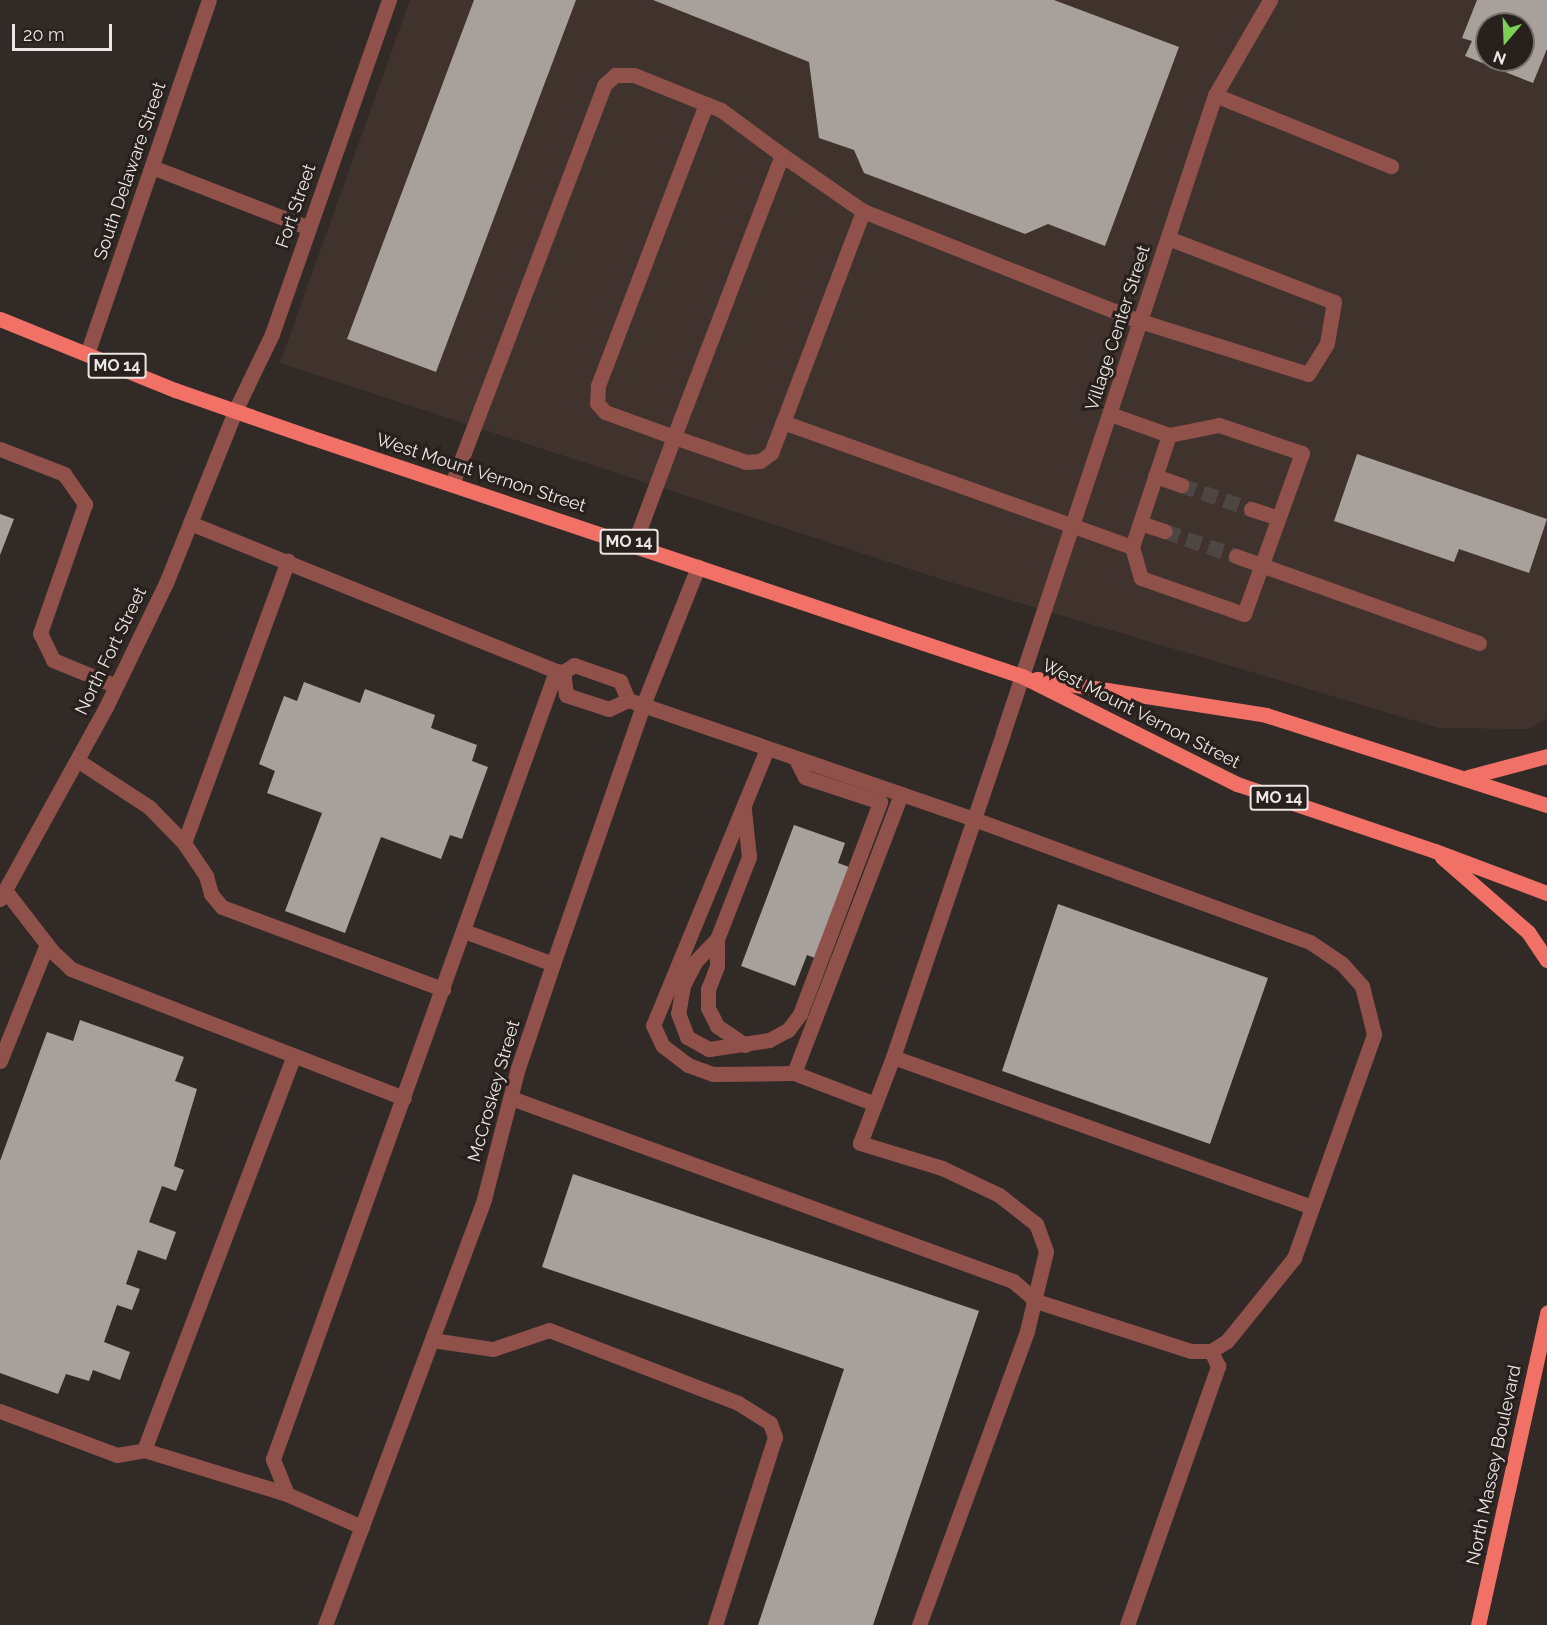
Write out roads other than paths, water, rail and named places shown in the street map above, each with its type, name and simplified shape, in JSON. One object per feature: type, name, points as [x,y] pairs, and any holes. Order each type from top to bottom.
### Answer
[{"type":"main road","name":"West Mount Vernon Street","points":[[0,319],[235,411],[1022,676],[1238,784],[1436,851],[1547,893]]},
{"type":"main road","name":"West Mount Vernon Street","points":[[1022,676],[1266,715],[1468,777],[1547,805]]},
{"type":"main road","points":[[1468,777],[1547,756]]},
{"type":"main road","points":[[1436,851],[1528,932],[1547,960]]},
{"type":"main road","name":"North Massey Boulevard","points":[[1478,1625],[1547,1313]]},
{"type":"street","name":"South Delaware Street","points":[[87,354],[209,0]]},
{"type":"street","name":"Village Center Street","points":[[1036,1300],[1046,1251],[1036,1224],[999,1195],[942,1168],[860,1143],[893,1056],[974,819],[1215,95],[1270,0]]},
{"type":"street","name":"Fort Street","points":[[235,411],[272,334],[387,5]]},
{"type":"street","points":[[452,484],[604,85],[615,75],[634,75],[721,110],[863,211],[1140,321],[1308,374],[1327,343],[1334,302],[1168,238]]},
{"type":"street","points":[[1215,95],[1391,166]]},
{"type":"street","points":[[706,104],[598,386],[597,403],[605,412],[746,462],[760,461],[771,453],[863,211]]},
{"type":"street","points":[[634,544],[782,155]]},
{"type":"street","points":[[152,167],[309,228]]},
{"type":"street","name":"North Fort Street","points":[[3,895],[116,686],[166,583],[235,411]]},
{"type":"street","points":[[1110,414],[1169,435],[1219,425],[1302,453],[1244,614],[1141,578],[1132,547],[1169,435]]},
{"type":"street","points":[[783,422],[1072,528],[1132,547]]},
{"type":"street","points":[[0,449],[64,474],[84,504],[40,633],[53,660],[116,686]]},
{"type":"street","points":[[1155,476],[1181,485]]},
{"type":"street","points":[[1251,509],[1278,518]]},
{"type":"street","points":[[190,523],[559,672]]},
{"type":"street","points":[[1140,523],[1165,531]]},
{"type":"street","points":[[1236,556],[1479,643]]},
{"type":"street","points":[[184,843],[288,561]]},
{"type":"street","name":"McCroskey Street","points":[[325,1625],[484,1200],[511,1098],[553,964],[643,705],[698,567]]},
{"type":"street","points":[[287,1494],[273,1459],[559,672],[574,665],[620,681],[628,700]]},
{"type":"street","points":[[511,1098],[1013,1281],[1036,1300],[1191,1351],[1211,1351],[1227,1341],[1294,1258],[1374,1034],[1362,986],[1341,963],[1310,942],[974,819],[628,700],[609,709],[566,694],[559,672]]},
{"type":"street","points":[[767,749],[653,1026],[663,1046],[688,1065],[713,1074],[794,1073],[875,1104]]},
{"type":"street","points":[[717,939],[695,962],[683,986],[678,1012],[687,1037],[709,1049],[769,1040],[788,1030],[800,1014],[879,802],[805,777],[796,759]]},
{"type":"street","points":[[77,760],[149,807],[184,843],[206,876],[210,894],[222,907],[443,989]]},
{"type":"street","points":[[794,1073],[901,794]]},
{"type":"street","points":[[743,807],[749,857],[717,939],[717,966],[708,989],[708,1008],[717,1026],[745,1045]]},
{"type":"street","points":[[3,895],[71,969],[404,1098]]},
{"type":"street","points":[[464,931],[553,964]]},
{"type":"street","points":[[0,1061],[47,944]]},
{"type":"street","points":[[144,1450],[294,1056]]},
{"type":"street","points":[[893,1056],[1312,1207]]},
{"type":"street","points":[[919,1625],[1036,1300]]},
{"type":"street","points":[[432,1340],[493,1349],[549,1330],[738,1403],[770,1423],[775,1437],[715,1625]]},
{"type":"street","points":[[1127,1625],[1218,1366],[1211,1351]]},
{"type":"street","points":[[0,1411],[117,1455],[144,1450],[287,1494],[362,1527]]},
{"type":"tunnel","points":[[1181,485],[1251,509]]},
{"type":"tunnel","points":[[1165,531],[1236,556]]}]
